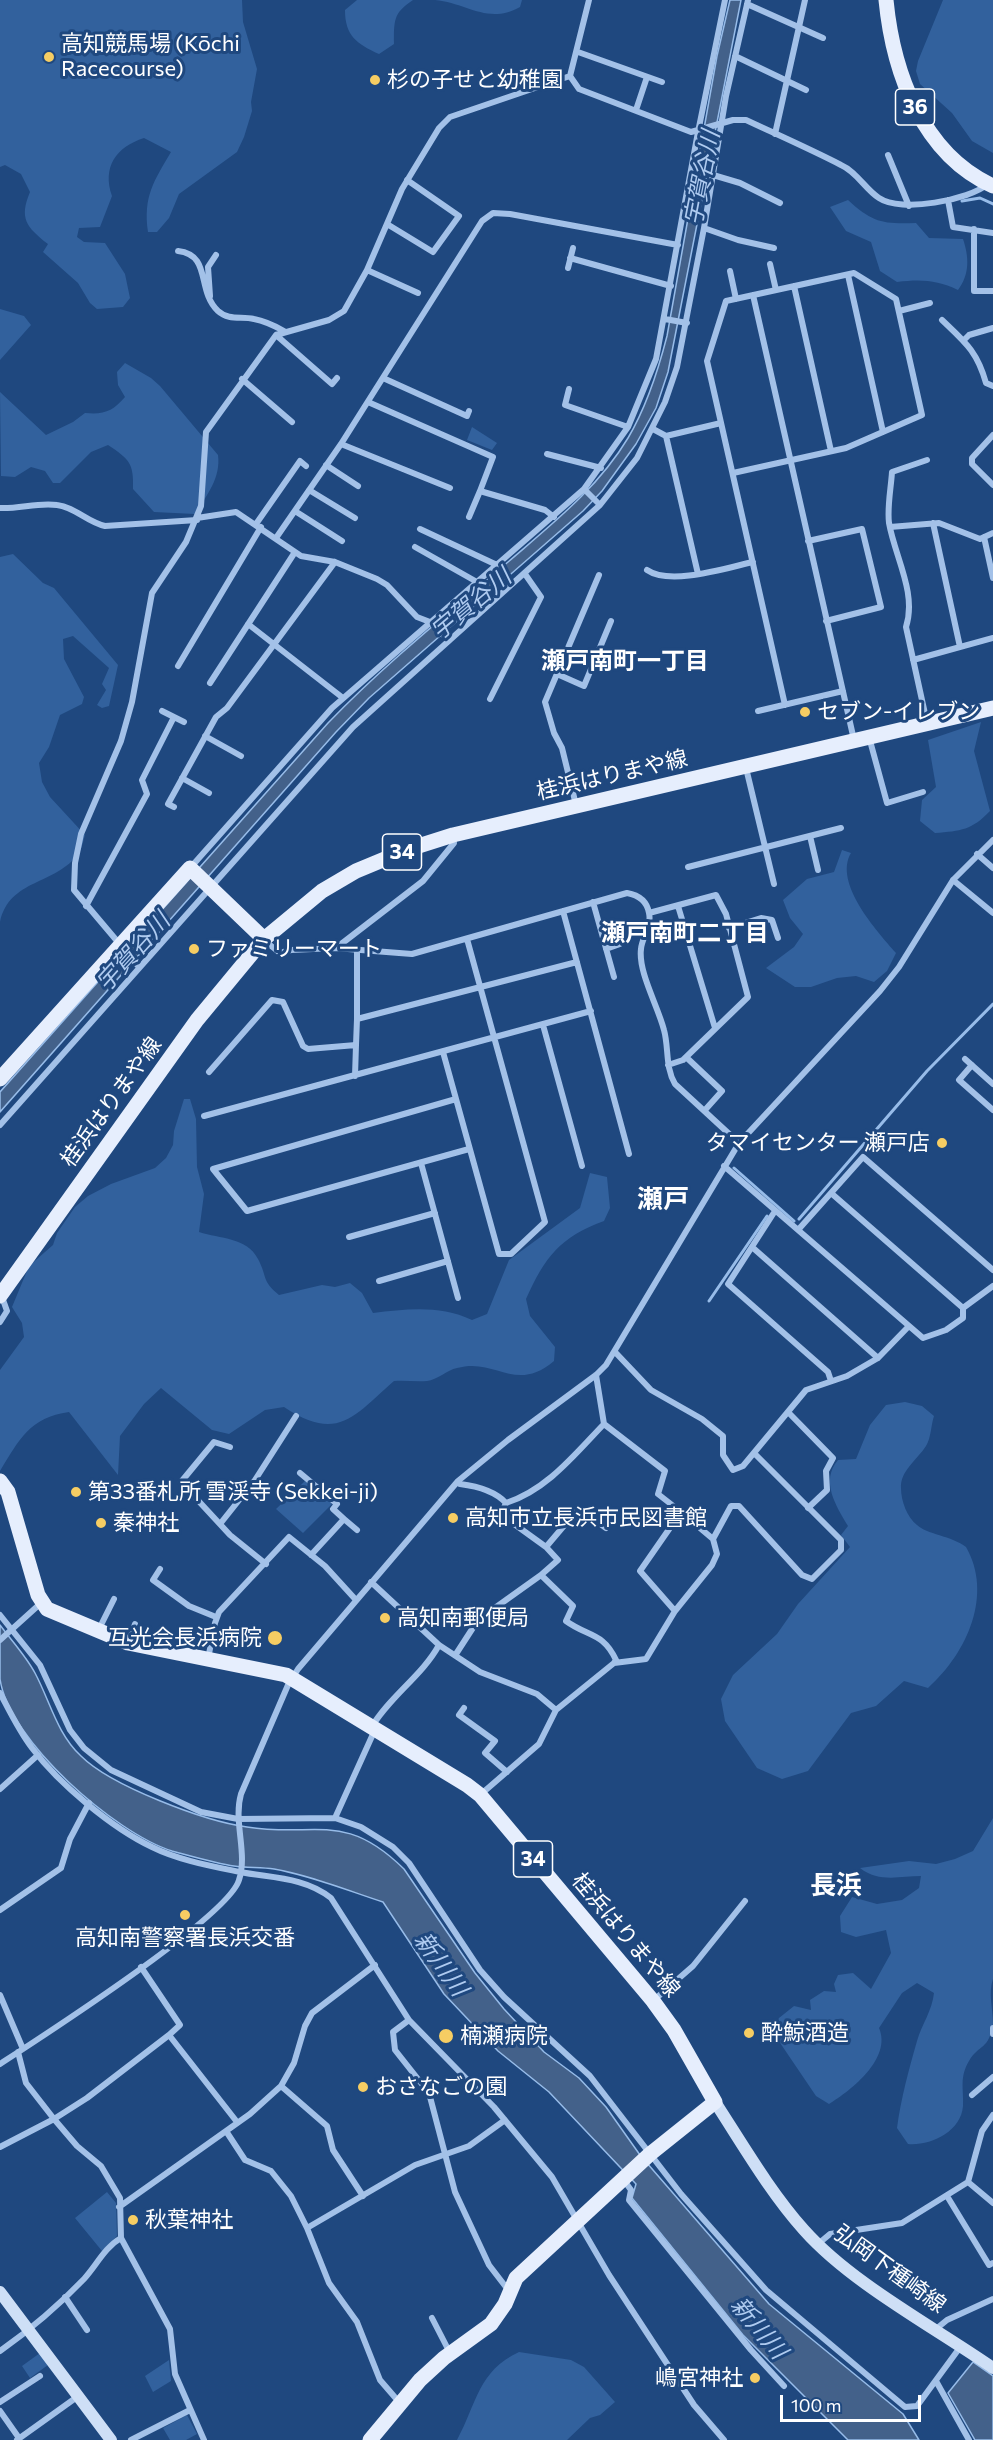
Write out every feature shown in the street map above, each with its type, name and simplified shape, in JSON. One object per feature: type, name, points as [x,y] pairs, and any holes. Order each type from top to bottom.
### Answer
[{"type":"main road","name":"36","points":[[886,0],[896,61],[906,89],[921,118],[932,136],[960,164],[991,185]]},
{"type":"main road","name":"桂浜はりまや線","points":[[0,1296],[197,1020],[264,939],[322,891],[356,871],[409,849],[453,836],[993,708]]},
{"type":"main road","points":[[0,1079],[192,870],[264,939]]},
{"type":"main road","points":[[0,1481],[8,1492],[40,1603]]},
{"type":"main road","name":"桂浜はりまや線","points":[[40,1603],[47,1609],[97,1632],[128,1643],[282,1674],[480,1795],[653,2001],[680,2039],[715,2102]]},
{"type":"main road","points":[[370,2440],[399,2402],[450,2353],[491,2324],[510,2293],[516,2278],[648,2156],[715,2102]]},
{"type":"main road","name":"弘岡下種崎線","points":[[715,2102],[785,2206],[818,2244],[852,2273],[993,2368]]},
{"type":"main road","points":[[0,2292],[111,2440]]},
{"type":"street","points":[[570,76],[578,52],[589,0]]},
{"type":"street","points":[[192,870],[343,698],[586,490],[628,427],[650,377],[667,319],[678,245],[725,0]]},
{"type":"street","points":[[776,134],[805,0]]},
{"type":"street","points":[[0,1125],[208,885],[353,727],[447,639],[525,574],[599,503],[637,458],[653,429],[677,367],[704,228],[720,124],[747,2],[823,38]]},
{"type":"street","points":[[578,52],[662,82]]},
{"type":"street","points":[[735,56],[806,90]]},
{"type":"street","points":[[570,76],[579,88],[691,132],[733,120],[746,120],[845,166],[879,199],[909,206],[948,200],[991,185]]},
{"type":"street","points":[[139,967],[86,906],[74,890],[72,882],[81,834],[120,741],[132,702],[152,593],[186,542],[201,506],[206,432],[242,379],[276,335],[329,320],[344,311],[367,270],[407,180],[439,128],[450,117],[570,76]]},
{"type":"street","points":[[636,110],[647,77]]},
{"type":"street","points":[[888,155],[909,206]]},
{"type":"street","points":[[713,176],[740,183],[780,203]]},
{"type":"street","points":[[387,224],[433,252],[459,216],[407,180]]},
{"type":"street","points":[[948,200],[953,227],[993,233]]},
{"type":"street","points":[[276,538],[341,444],[482,221],[493,213],[510,214],[678,245]]},
{"type":"street","points":[[704,228],[738,240],[774,248]]},
{"type":"street","points":[[974,229],[974,291],[993,291]]},
{"type":"street","points":[[568,268],[573,248]]},
{"type":"street","points":[[178,251],[189,252],[196,258],[202,269],[204,288],[220,313],[230,318],[252,318],[284,331]]},
{"type":"street","points":[[211,302],[208,267],[216,255]]},
{"type":"street","points":[[570,258],[671,286]]},
{"type":"street","points":[[770,264],[776,290]]},
{"type":"street","points":[[367,270],[418,293]]},
{"type":"street","points":[[730,271],[736,299]]},
{"type":"street","points":[[733,473],[846,448],[922,415],[896,299],[854,273],[726,301],[707,361],[785,705]]},
{"type":"street","points":[[848,275],[883,432]]},
{"type":"street","points":[[794,286],[831,451]]},
{"type":"street","points":[[753,296],[843,691],[886,803],[923,792]]},
{"type":"street","points":[[898,311],[930,303]]},
{"type":"street","points":[[667,319],[685,323]]},
{"type":"street","points":[[942,320],[965,339],[980,361],[986,383],[993,386]]},
{"type":"street","points":[[965,339],[969,335],[993,328]]},
{"type":"street","points":[[276,335],[332,384],[337,378]]},
{"type":"street","points":[[383,378],[467,417],[470,411]]},
{"type":"street","points":[[242,379],[292,422]]},
{"type":"street","points":[[569,389],[565,405],[628,427]]},
{"type":"street","points":[[368,402],[493,457],[469,517]]},
{"type":"street","points":[[653,429],[666,436],[722,423]]},
{"type":"street","points":[[993,435],[972,458],[972,464],[993,485]]},
{"type":"street","points":[[666,436],[698,574]]},
{"type":"street","points":[[341,444],[450,488]]},
{"type":"street","points":[[547,454],[601,468]]},
{"type":"street","points":[[927,459],[892,472],[890,527],[909,597],[906,627],[927,724]]},
{"type":"street","points":[[178,666],[258,525],[300,460],[306,466]]},
{"type":"street","points":[[326,465],[358,486]]},
{"type":"street","points":[[309,490],[355,518]]},
{"type":"street","points":[[586,490],[599,503]]},
{"type":"street","points":[[480,491],[545,510],[554,517]]},
{"type":"street","points":[[0,508],[56,504],[70,508],[90,522],[105,526],[197,519],[236,512],[295,552],[311,560],[334,562],[387,585],[417,617],[432,623],[447,639]]},
{"type":"street","points":[[295,511],[342,541]]},
{"type":"street","points":[[933,523],[960,647]]},
{"type":"street","points":[[890,527],[939,523],[980,539],[993,533]]},
{"type":"street","points":[[420,529],[498,565]]},
{"type":"street","points":[[808,541],[862,529],[881,607],[826,621]]},
{"type":"street","points":[[984,537],[993,578]]},
{"type":"street","points":[[415,547],[477,582]]},
{"type":"street","points":[[210,683],[295,552]]},
{"type":"street","points":[[174,807],[168,804],[216,717],[227,708],[334,562]]},
{"type":"street","points":[[647,570],[652,574],[698,574],[753,562]]},
{"type":"street","points":[[490,699],[541,597],[525,574]]},
{"type":"street","points":[[576,806],[562,748],[554,733],[545,702],[599,575]]},
{"type":"street","points":[[557,674],[584,686],[611,621]]},
{"type":"street","points":[[248,624],[343,698]]},
{"type":"street","points":[[913,660],[993,638]]},
{"type":"street","points":[[758,711],[843,691]]},
{"type":"street","points":[[162,711],[183,722]]},
{"type":"street","points":[[86,906],[147,794],[141,780],[174,717]]},
{"type":"street","points":[[206,736],[241,756]]},
{"type":"street","points":[[746,768],[774,884]]},
{"type":"street","points":[[182,778],[209,793]]},
{"type":"street","points":[[688,867],[841,828]]},
{"type":"street","points":[[335,948],[423,881],[454,843],[453,836]]},
{"type":"street","points":[[810,836],[818,870]]},
{"type":"street","points":[[0,2064],[61,2026],[169,1948],[232,1894],[240,1880],[237,1808],[245,1781],[292,1679],[458,1480],[596,1375],[615,1352],[739,1143],[880,991],[898,967],[953,880],[993,840]]},
{"type":"street","points":[[977,854],[993,868]]},
{"type":"street","points":[[953,880],[993,913]]},
{"type":"street","points":[[264,939],[280,953],[291,950],[335,948],[412,954],[627,892],[636,894],[644,901],[650,913],[649,924],[640,949],[642,965],[665,1032],[669,1074],[675,1084],[739,1143]]},
{"type":"street","points":[[650,913],[716,895],[729,928],[748,997],[686,1057],[668,1065]]},
{"type":"street","points":[[593,902],[614,977]]},
{"type":"street","points":[[678,906],[715,1028]]},
{"type":"street","points":[[563,911],[629,1154]]},
{"type":"street","points":[[729,928],[761,918],[772,920],[777,938]]},
{"type":"street","points":[[443,1052],[499,1254],[511,1254],[545,1222],[467,939]]},
{"type":"street","points":[[606,949],[620,944]]},
{"type":"street","points":[[356,1076],[357,949]]},
{"type":"street","points":[[357,1019],[481,989],[577,962]]},
{"type":"street","points":[[210,1072],[272,1000],[283,1002],[303,1046],[308,1049],[356,1045]]},
{"type":"street","points":[[204,1116],[591,1011]]},
{"type":"street","points":[[543,1025],[582,1166]]},
{"type":"street","points":[[686,1057],[722,1091],[705,1110]]},
{"type":"street","points":[[965,1059],[993,1084]]},
{"type":"street","points":[[972,1065],[959,1080],[993,1110]]},
{"type":"street","points":[[456,1099],[213,1169],[247,1211],[470,1149]]},
{"type":"street","points":[[0,1130],[6,1118]]},
{"type":"street","points":[[798,1230],[863,1156],[993,1270]]},
{"type":"street","points":[[421,1163],[458,1298]]},
{"type":"street","points":[[724,1166],[923,1338],[946,1330],[963,1318],[963,1308],[831,1192]]},
{"type":"street","points":[[776,1211],[728,1284],[828,1372],[831,1381]]},
{"type":"street","points":[[349,1237],[435,1213]]},
{"type":"street","points":[[752,1247],[878,1358]]},
{"type":"street","points":[[379,1281],[448,1261]]},
{"type":"street","points":[[963,1308],[993,1286]]},
{"type":"street","points":[[0,1296],[5,1300],[7,1311],[0,1323]]},
{"type":"street","points":[[615,1352],[651,1390],[702,1419],[723,1436],[723,1455],[733,1470],[743,1466],[806,1390],[846,1376],[878,1358],[909,1326]]},
{"type":"street","points":[[480,1795],[538,1744],[556,1710],[614,1663],[646,1659],[675,1611],[712,1565],[717,1554],[713,1539],[658,1494],[665,1471],[604,1424],[596,1375]]},
{"type":"street","points":[[788,1412],[832,1458],[826,1472],[826,1490],[808,1508]]},
{"type":"street","points":[[220,1524],[255,1480],[296,1416]]},
{"type":"street","points":[[456,1654],[478,1620],[558,1560],[546,1547],[510,1521],[504,1510],[506,1503],[542,1485],[604,1424]]},
{"type":"street","points":[[230,1447],[214,1442],[181,1482],[237,1542],[266,1564]]},
{"type":"street","points":[[713,1539],[731,1506],[739,1506],[802,1575],[812,1579],[841,1550],[841,1540],[754,1453]]},
{"type":"street","points":[[300,1473],[337,1503],[333,1509],[357,1530]]},
{"type":"street","points":[[458,1480],[460,1484],[473,1485],[506,1503]]},
{"type":"street","points":[[546,1547],[579,1508],[606,1528]]},
{"type":"street","points":[[675,1611],[640,1571],[681,1512]]},
{"type":"street","points":[[311,1555],[344,1519]]},
{"type":"street","points":[[208,1659],[216,1617],[289,1537],[311,1555],[356,1600]]},
{"type":"street","points":[[160,1569],[153,1580],[189,1606],[216,1617]]},
{"type":"street","points":[[541,1575],[573,1606],[566,1622],[602,1639],[614,1656],[616,1660],[614,1663]]},
{"type":"street","points":[[371,1582],[439,1645],[456,1654],[480,1672],[537,1694],[556,1710]]},
{"type":"street","points":[[97,1632],[114,1599]]},
{"type":"street","points":[[0,1640],[40,1603]]},
{"type":"street","points":[[0,1615],[40,1665],[70,1730],[84,1748],[111,1770],[201,1812],[238,1821],[335,1818],[374,1834],[405,1858],[480,1970],[504,1997],[590,2076],[622,2114],[648,2156],[766,2290],[905,2407],[917,2406],[962,2346]]},
{"type":"street","points":[[128,1643],[135,1624]]},
{"type":"street","points":[[335,1818],[373,1734],[371,1728],[405,1685],[430,1662],[439,1645]]},
{"type":"street","points":[[0,1693],[20,1730],[38,1755],[89,1803],[150,1846],[171,1855],[291,1880],[322,1891],[331,1898],[409,2020],[505,2120],[552,2177],[578,2223],[694,2405],[724,2440]]},
{"type":"street","points":[[464,1708],[459,1715],[495,1741],[485,1753],[507,1772]]},
{"type":"street","points":[[0,1789],[38,1755]]},
{"type":"street","points":[[0,1910],[61,1868],[70,1839],[89,1803]]},
{"type":"street","points":[[653,2001],[693,1966],[745,1901]]},
{"type":"street","points":[[119,2207],[226,2131],[281,2086],[294,2062],[305,2026],[312,2013],[375,1965]]},
{"type":"street","points":[[0,2146],[54,2119],[87,2098],[180,2025],[141,1967]]},
{"type":"street","points":[[0,1995],[21,2051],[26,2083],[78,2146],[101,2166],[120,2198],[121,2238],[170,2329],[175,2374],[204,2440]]},
{"type":"street","points":[[409,2020],[393,2032],[396,2050],[429,2093],[455,2192],[489,2265],[510,2293]]},
{"type":"street","points":[[993,2028],[993,2034]]},
{"type":"street","points":[[169,2035],[237,2122]]},
{"type":"street","points":[[972,2095],[993,2077]]},
{"type":"street","points":[[281,2086],[327,2126],[333,2150],[363,2196]]},
{"type":"street","points":[[818,2244],[830,2234],[902,2223],[969,2182],[982,2131],[993,2115]]},
{"type":"street","points":[[307,2228],[415,2165],[469,2146],[505,2120]]},
{"type":"street","points":[[226,2131],[244,2160],[272,2171],[291,2196],[307,2228],[322,2269],[357,2322],[380,2380],[399,2402]]},
{"type":"street","points":[[625,2177],[631,2190],[628,2200],[751,2350],[784,2386]]},
{"type":"street","points":[[969,2182],[993,2203]]},
{"type":"street","points":[[947,2196],[989,2265],[993,2262]]},
{"type":"street","points":[[0,2351],[29,2331],[65,2297],[114,2242],[121,2238]]},
{"type":"street","points":[[65,2297],[87,2330]]},
{"type":"street","points":[[936,2329],[947,2320],[993,2300]]},
{"type":"street","points":[[432,2318],[450,2353]]},
{"type":"street","points":[[0,2402],[39,2376]]},
{"type":"street","points":[[936,2381],[969,2440]]},
{"type":"street","points":[[0,2412],[18,2439],[77,2397]]},
{"type":"street","points":[[131,2440],[190,2410]]},
{"type":"shaded area","points":[[0,0],[242,0],[243,22],[257,69],[251,102],[252,111],[237,152],[179,194],[169,218],[157,232],[148,232],[147,208],[151,189],[171,152],[144,138],[134,142],[119,153],[110,167],[109,186],[112,196],[100,227],[79,228],[77,237],[84,242],[105,243],[125,274],[130,298],[123,307],[97,309],[90,303],[78,283],[43,252],[48,244],[30,227],[25,215],[30,192],[21,174],[5,165],[0,167]]},
{"type":"shaded area","points":[[357,0],[413,0],[402,9],[396,18],[394,44],[379,54],[359,43],[347,26],[345,10]]},
{"type":"shaded area","points":[[435,0],[522,0],[520,7],[498,14]]},
{"type":"shaded area","points":[[943,0],[993,0],[993,153],[972,141],[952,113],[920,84],[916,71],[918,61]]},
{"type":"shaded area","points":[[848,200],[879,221],[916,223],[929,238],[963,239],[967,265],[965,278],[958,290],[929,281],[897,282],[880,271],[871,242],[846,231],[830,207]]},
{"type":"shaded area","points":[[0,309],[24,316],[31,325],[0,360]]},
{"type":"shaded area","points":[[125,363],[160,386],[218,455],[215,479],[195,514],[154,512],[133,489],[129,462],[108,445],[91,452],[60,483],[53,483],[45,471],[31,467],[15,477],[1,476],[0,392],[46,435],[73,422],[85,413],[103,413],[116,406],[125,397],[118,385],[117,372]]},
{"type":"shaded area","points":[[472,427],[497,443],[492,450],[467,440]]},
{"type":"shaded area","points":[[13,554],[43,583],[54,588],[118,665],[109,706],[102,708],[97,705],[106,690],[102,684],[109,668],[73,636],[63,639],[64,659],[84,697],[82,704],[60,715],[49,747],[39,763],[42,782],[50,797],[85,835],[79,853],[69,864],[13,897],[5,908],[0,922],[0,557]]},
{"type":"shaded area","points":[[981,722],[974,751],[990,811],[972,826],[935,833],[920,821],[922,800],[936,787],[928,740]]},
{"type":"shaded area","points":[[842,850],[851,853],[847,865],[852,892],[869,920],[896,953],[887,971],[874,982],[856,976],[837,978],[811,987],[795,987],[766,968],[794,947],[803,934],[790,918],[783,900],[807,879],[834,872]]},
{"type":"shaded area","points":[[184,1099],[190,1099],[196,1119],[197,1167],[204,1194],[199,1232],[247,1246],[258,1259],[267,1282],[279,1295],[322,1285],[335,1287],[350,1283],[362,1293],[373,1313],[436,1310],[472,1320],[487,1314],[509,1260],[580,1208],[590,1173],[607,1177],[610,1208],[604,1221],[576,1234],[556,1250],[540,1271],[526,1299],[530,1316],[555,1347],[554,1361],[528,1374],[516,1375],[471,1366],[453,1369],[427,1381],[394,1381],[368,1405],[344,1421],[332,1424],[318,1423],[303,1418],[284,1407],[265,1410],[229,1434],[212,1430],[161,1388],[144,1404],[120,1436],[118,1475],[69,1412],[44,1419],[35,1425],[13,1449],[0,1471],[0,1370],[24,1337],[22,1323],[12,1307],[29,1266],[53,1245],[57,1233],[75,1207],[88,1196],[111,1184],[155,1168],[166,1158],[173,1145],[174,1131]]},
{"type":"shaded area","points":[[905,1402],[922,1406],[934,1416],[928,1443],[903,1476],[901,1493],[903,1503],[910,1518],[921,1528],[966,1547],[974,1565],[977,1584],[972,1622],[955,1657],[928,1688],[904,1681],[876,1706],[851,1713],[808,1771],[782,1779],[757,1768],[725,1721],[721,1699],[733,1675],[777,1634],[798,1604],[850,1547],[841,1535],[848,1526],[835,1502],[830,1485],[833,1468],[838,1460],[856,1459],[870,1425],[886,1405]]},
{"type":"shaded area","points":[[305,1481],[332,1504],[303,1533],[276,1509]]},
{"type":"shaded area","points":[[993,1818],[993,1979],[991,1995],[993,2024],[991,2032],[986,2043],[966,2067],[963,2078],[963,2106],[957,2123],[951,2130],[935,2140],[908,2144],[897,2128],[917,2041],[934,1993],[917,1983],[902,1993],[879,2028],[882,2039],[875,2062],[858,2082],[829,2104],[816,2096],[772,2031],[779,2018],[794,2006],[811,2010],[810,2000],[824,1991],[836,1992],[834,1984],[838,1975],[853,1973],[871,1989],[891,1953],[886,1930],[856,1937],[841,1932],[840,1916],[852,1897],[877,1904],[902,1900],[919,1888],[921,1876],[882,1877],[867,1873],[860,1868],[909,1861],[936,1864],[955,1859],[973,1851]]},
{"type":"shaded area","points":[[107,2192],[116,2203],[117,2236],[102,2251],[75,2218]]},
{"type":"shaded area","points":[[519,2352],[571,2360],[584,2367],[615,2402],[600,2415],[590,2418],[567,2440],[457,2440],[487,2378],[505,2360]]},
{"type":"shaded area","points":[[40,2353],[48,2365],[30,2378],[22,2366]]},
{"type":"shaded area","points":[[169,2360],[171,2381],[153,2392],[145,2376]]},
{"type":"shaded area","points":[[187,2415],[197,2434],[186,2440],[170,2440],[163,2428]]},
{"type":"water","name":"宇賀谷川","points":[[730,0],[741,0],[668,372],[656,408],[636,444],[602,491],[583,511],[369,698],[336,732],[0,1112],[0,1092],[328,723],[393,660],[573,505],[603,473],[628,438],[651,388],[667,336],[717,56]]},
{"type":"water","name":"新川川","points":[[0,1625],[31,1667],[66,1738],[81,1756],[114,1779],[159,1801],[207,1818],[271,1830],[329,1830],[346,1833],[364,1839],[404,1869],[475,1973],[504,2009],[544,2052],[579,2078],[606,2107],[640,2155],[769,2304],[903,2414],[919,2440],[848,2440],[743,2335],[632,2198],[636,2184],[549,2092],[498,2051],[444,1994],[383,1902],[287,1872],[269,1868],[227,1865],[172,1851],[122,1825],[68,1782],[43,1756],[23,1730],[8,1703],[0,1679]]},
{"type":"water","points":[[973,2362],[993,2376],[993,2440],[975,2440],[948,2393]]},
{"type":"waterway","points":[[962,201],[980,198],[993,204]]},
{"type":"waterway","points":[[799,1219],[927,1071],[993,1004]]},
{"type":"waterway","points":[[734,1168],[794,1221]]},
{"type":"waterway","points":[[709,1301],[767,1216]]},
{"type":"place","name":"高知競馬場 (Kōchi Racecourse)","points":[[49,57]]},
{"type":"place","name":"杉の子せと幼稚園","points":[[375,80]]},
{"type":"place","name":"セブン-イレブン","points":[[805,712]]},
{"type":"place","name":"ファミリーマート","points":[[194,949]]},
{"type":"place","name":"タマイセンター 瀬戸店","points":[[942,1143]]},
{"type":"place","name":"第33番札所 雪渓寺 (Sekkei-ji)","points":[[76,1492]]},
{"type":"place","name":"高知市立長浜市民図書館","points":[[453,1518]]},
{"type":"place","name":"秦神社","points":[[101,1523]]},
{"type":"place","name":"高知南郵便局","points":[[385,1618]]},
{"type":"place","name":"互光会長浜病院","points":[[275,1638]]},
{"type":"place","name":"高知南警察署長浜交番","points":[[185,1915]]},
{"type":"place","name":"酔鯨酒造","points":[[749,2033]]},
{"type":"place","name":"楠瀬病院","points":[[446,2036]]},
{"type":"place","name":"おさなごの園","points":[[363,2087]]},
{"type":"place","name":"秋葉神社","points":[[133,2220]]},
{"type":"place","name":"嶋宮神社","points":[[755,2378]]},
{"type":"district","name":"瀬戸南町一丁目","points":[[625,661]]},
{"type":"district","name":"瀬戸南町二丁目","points":[[685,933]]},
{"type":"district","name":"瀬戸","points":[[663,1199]]},
{"type":"district","name":"長浜","points":[[836,1885]]}]
